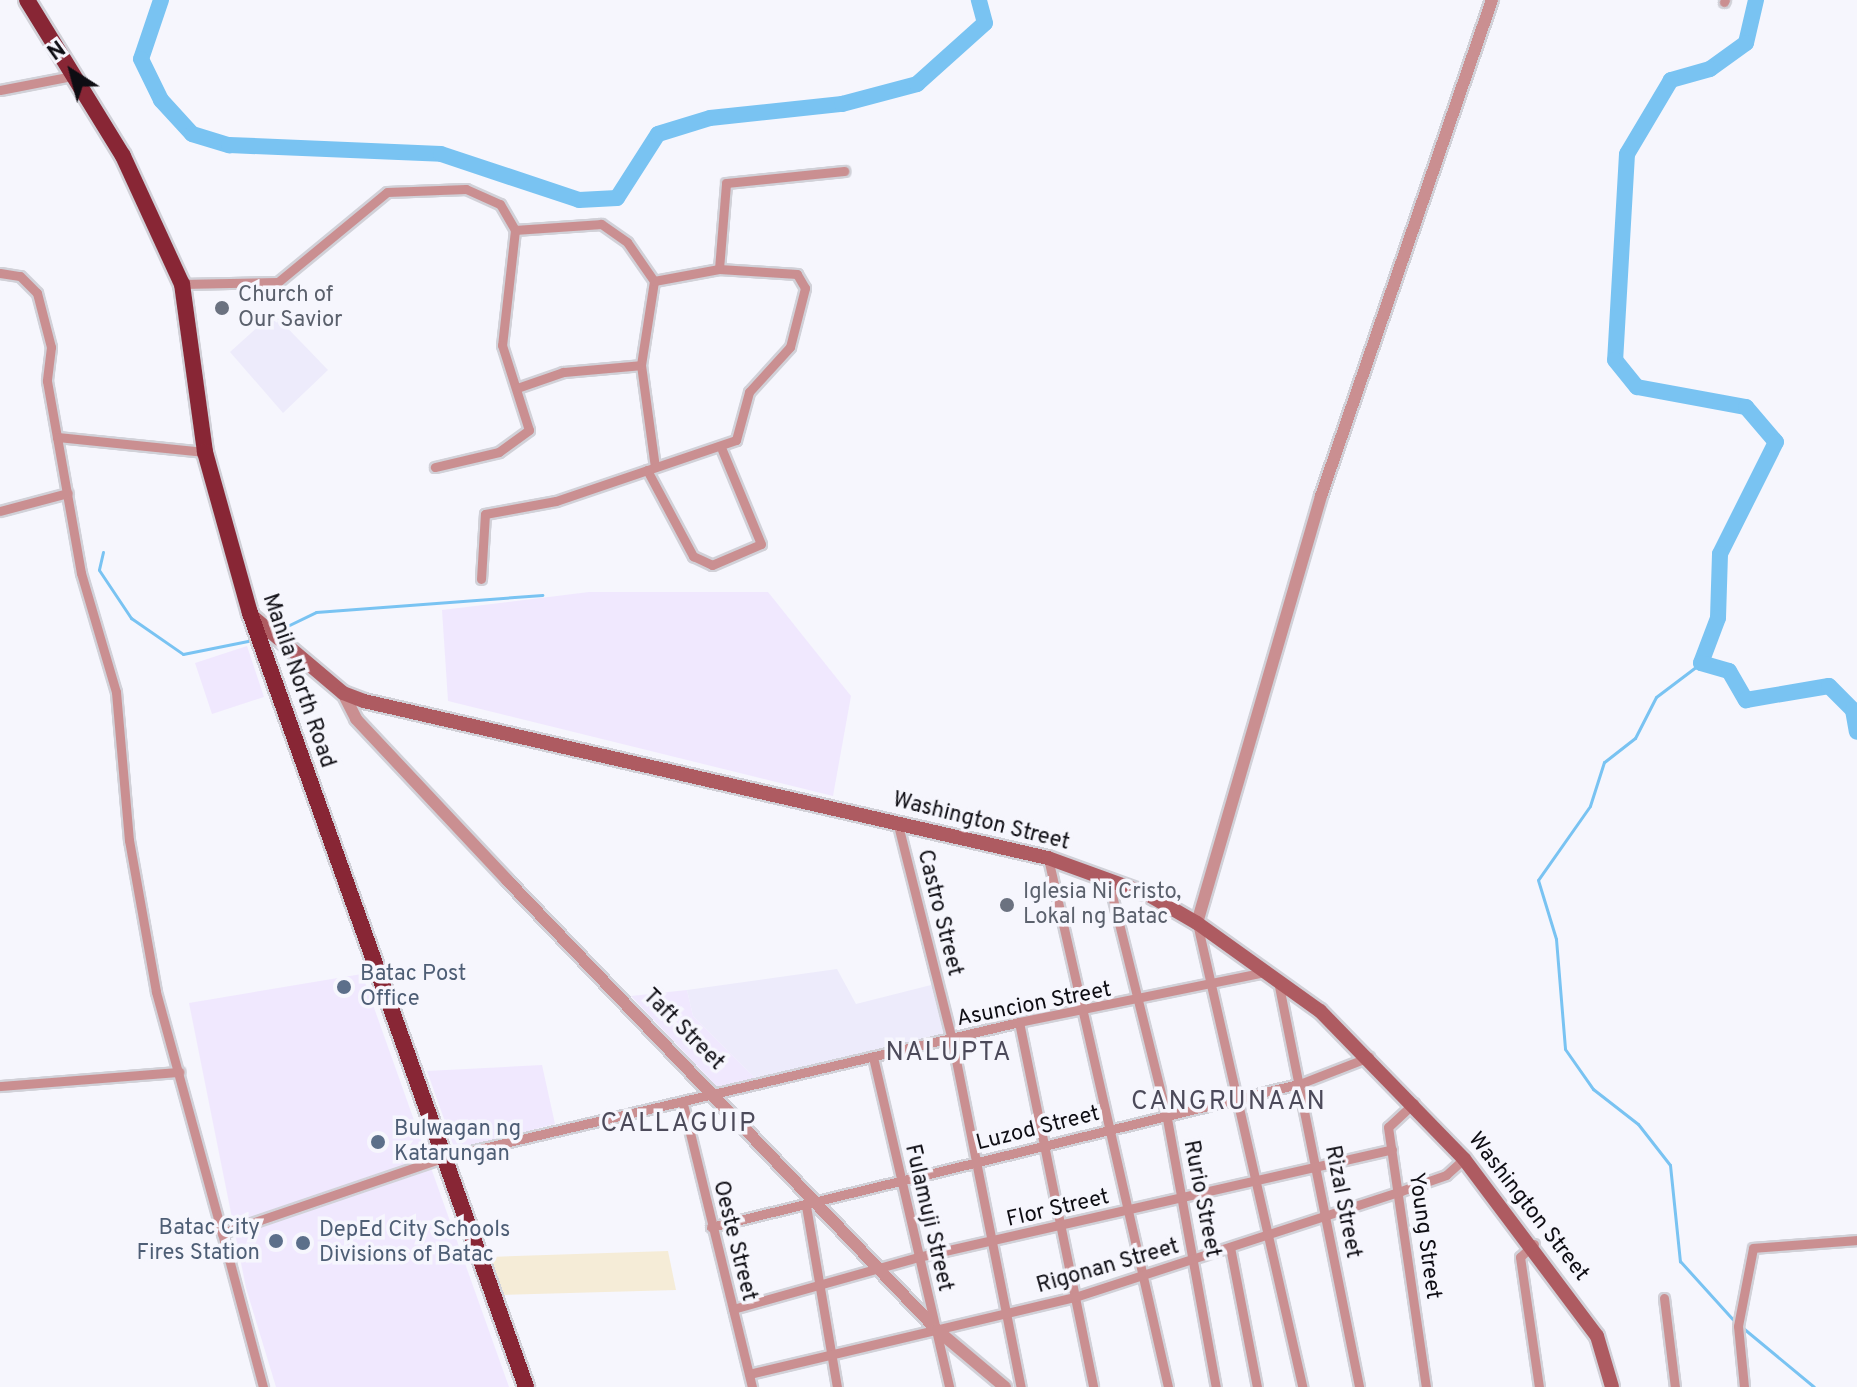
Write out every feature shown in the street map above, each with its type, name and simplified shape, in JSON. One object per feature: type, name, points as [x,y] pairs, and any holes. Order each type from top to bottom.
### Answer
[{"type":"highway","name":"Manila North Road","points":[[27,0],[123,156],[182,284],[205,452],[250,613],[526,1387]]},
{"type":"main road","name":"Washington Street","points":[[250,613],[343,693],[1048,858],[1108,879],[1197,923],[1273,974],[1370,1057],[1414,1103],[1534,1244],[1597,1336],[1612,1387]]},
{"type":"street","points":[[1302,1387],[1270,1231],[1209,986],[1197,923],[1254,737],[1321,496],[1492,0]]},
{"type":"street","points":[[0,90],[72,76]]},
{"type":"street","points":[[719,269],[726,183],[844,171]]},
{"type":"street","points":[[182,284],[278,282],[387,192],[478,192],[500,204],[515,230],[500,312],[517,388],[530,422],[527,435],[499,452],[435,467]]},
{"type":"street","points":[[515,230],[601,224],[627,242],[654,281],[641,365],[651,468],[693,556],[712,565],[761,544],[722,450]]},
{"type":"street","points":[[481,579],[485,514],[536,507],[651,468],[722,450],[742,433],[749,392],[790,347],[805,288],[797,274],[719,269],[654,281]]},
{"type":"street","points":[[0,273],[20,276],[37,293],[51,347],[47,381],[81,573],[116,692],[139,906],[179,1072],[263,1387]]},
{"type":"street","points":[[517,388],[563,372],[641,365]]},
{"type":"street","points":[[57,437],[205,452]]},
{"type":"street","points":[[0,511],[68,493]]},
{"type":"street","name":"Taft Street","points":[[343,693],[368,733],[720,1096],[812,1204],[881,1268],[937,1330],[1005,1387]]},
{"type":"street","name":"Castro Street","points":[[898,825],[952,1040],[1004,1314],[1021,1387]]},
{"type":"street","points":[[1048,858],[1140,1276],[1168,1387]]},
{"type":"street","name":"Rurio Street","points":[[1108,879],[1166,1113],[1184,1198],[1216,1387]]},
{"type":"street","name":"Asuncion Street","points":[[222,1233],[445,1157],[720,1096],[1019,1022],[1083,1013],[1273,974]]},
{"type":"street","name":"Rizal Street","points":[[1273,974],[1302,1083],[1359,1387]]},
{"type":"street","points":[[1019,1022],[1063,1225],[1093,1387]]},
{"type":"street","name":"Fulamuji Street","points":[[873,1057],[949,1387]]},
{"type":"street","name":"Luzod Street","points":[[711,1227],[1109,1130],[1237,1095],[1302,1083],[1370,1057]]},
{"type":"street","points":[[0,1086],[179,1072]]},
{"type":"street","name":"Young Street","points":[[1414,1103],[1388,1127],[1401,1191],[1426,1387]]},
{"type":"street","name":"Oeste Street","points":[[683,1104],[752,1387]]},
{"type":"street","name":"Flor Street","points":[[733,1309],[918,1257],[1128,1212],[1316,1164],[1392,1149]]},
{"type":"street","name":"Rigonan Street","points":[[749,1374],[1075,1297],[1194,1260],[1325,1211],[1401,1191],[1446,1175],[1464,1159]]},
{"type":"street","points":[[812,1204],[818,1285],[837,1387]]},
{"type":"street","points":[[1744,1387],[1738,1326],[1756,1245],[1857,1240]]},
{"type":"street","points":[[1534,1244],[1520,1257],[1539,1387]]},
{"type":"street","points":[[1230,1247],[1257,1387]]},
{"type":"street","points":[[1664,1298],[1675,1387]]},
{"type":"shaded area","points":[[273,313],[328,370],[283,413],[230,352]]},
{"type":"shaded area","points":[[589,592],[768,592],[851,696],[833,796],[448,701],[442,610]]},
{"type":"shaded area","points":[[247,646],[264,697],[212,714],[195,663]]},
{"type":"shaded area","points":[[837,969],[856,1004],[935,984],[946,1034],[757,1080],[693,1016],[687,990]]},
{"type":"shaded area","points":[[362,974],[509,1387],[276,1387],[246,1288],[189,1003]]},
{"type":"shaded area","points":[[687,990],[693,1016],[757,1080],[720,1090],[631,996]]},
{"type":"shaded area","points":[[542,1065],[555,1124],[455,1150],[427,1071]]},
{"type":"shaded area","points":[[668,1251],[676,1290],[503,1295],[489,1257]]},
{"type":"waterway","points":[[161,0],[141,59],[161,100],[192,134],[229,145],[441,154],[579,200],[617,198],[658,134],[710,118],[842,104],[917,84],[985,23],[979,0]]},
{"type":"waterway","points":[[1756,0],[1746,43],[1710,69],[1671,80],[1627,154],[1615,360],[1637,387],[1746,407],[1776,442],[1720,554],[1718,618],[1701,663],[1729,671],[1746,700],[1829,686],[1853,710],[1857,732]]},
{"type":"waterway","points":[[103,552],[99,570],[131,618],[183,654],[248,641]]},
{"type":"waterway","points":[[279,630],[316,612],[542,595]]},
{"type":"waterway","points":[[1701,663],[1656,697],[1635,738],[1604,762],[1590,806],[1538,880],[1556,939],[1565,1049],[1593,1089],[1638,1124],[1670,1165],[1680,1261],[1737,1324]]},
{"type":"waterway","points":[[1743,1328],[1814,1387]]},
{"type":"place","name":"Church of Our Savior","points":[[222,308]]},
{"type":"place","name":"Iglesia Ni Cristo, Lokal ng Batac","points":[[1007,905]]},
{"type":"place","name":"Batac Post Office","points":[[344,987]]},
{"type":"place","name":"Bulwagan ng Katarungan","points":[[378,1142]]},
{"type":"place","name":"Batac City Fires Station","points":[[276,1241]]},
{"type":"place","name":"DepEd City Schools Divisions of Batac","points":[[303,1243]]},
{"type":"district","name":"NALUPTA","points":[[949,1054]]},
{"type":"district","name":"CANGRUNAAN","points":[[1229,1103]]},
{"type":"district","name":"CALLAGUIP","points":[[679,1125]]}]
